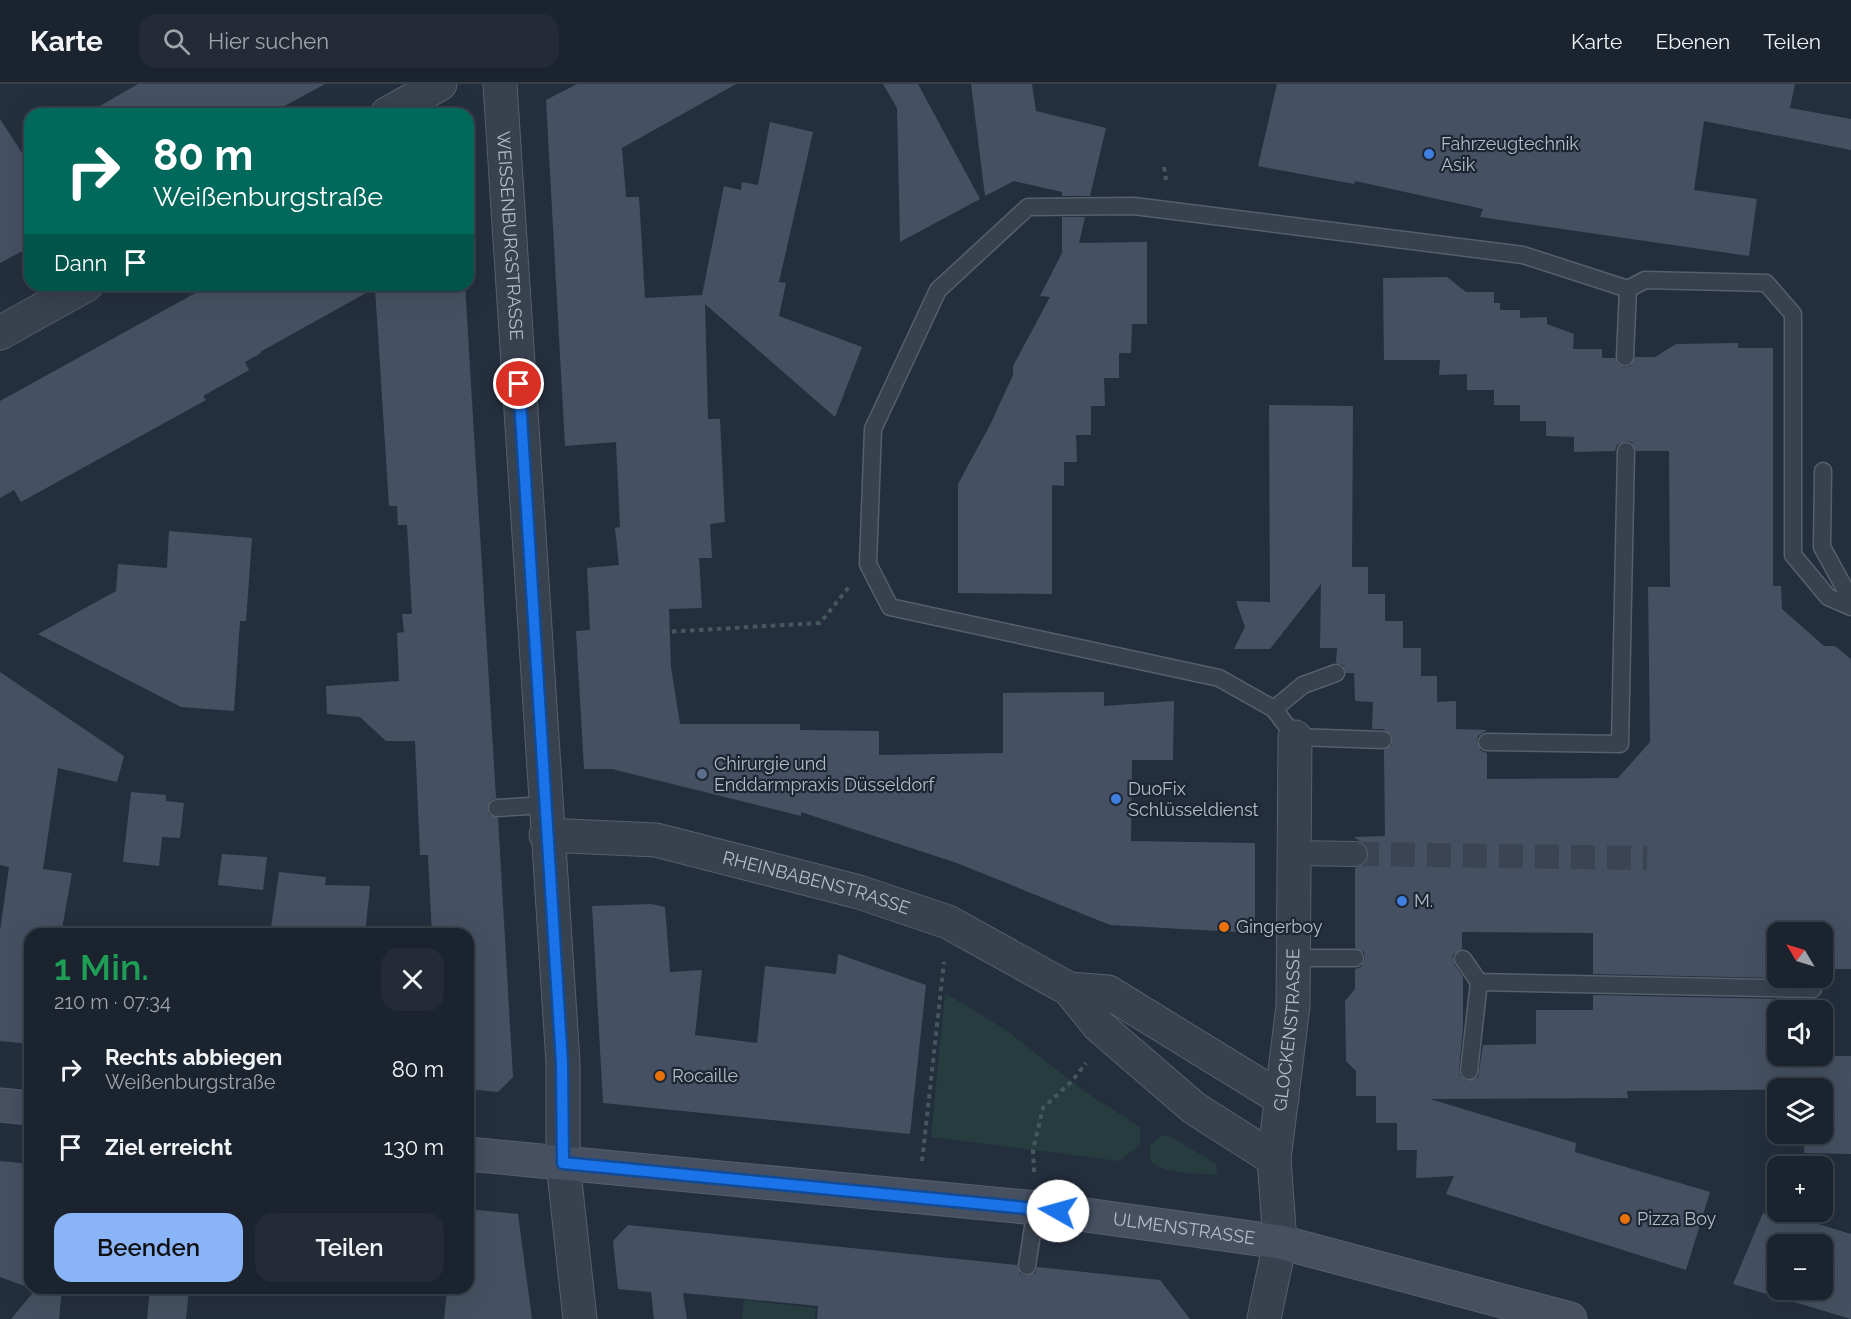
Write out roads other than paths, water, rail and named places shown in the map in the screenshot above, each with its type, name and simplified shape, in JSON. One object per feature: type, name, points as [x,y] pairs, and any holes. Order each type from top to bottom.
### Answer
[{"type":"main road","points":[[0,1106],[24,1108]]},
{"type":"main road","name":"ULMENSTRASSE","points":[[474,1155],[1036,1208],[1280,1242],[1570,1319]]},
{"type":"street","points":[[398,108],[440,84]]},
{"type":"street","name":"WEISSENBURGSTRASSE","points":[[500,84],[562,1063],[563,1163],[580,1319]]},
{"type":"street","points":[[0,333],[75,291]]},
{"type":"street","name":"GLOCKENSTRASSE","points":[[1264,1319],[1280,1242],[1274,1159],[1293,1006],[1295,737]]},
{"type":"street","name":"RHEINBABENSTRASSE","points":[[546,820],[656,840],[859,892],[948,922],[1069,990],[1108,1034],[1194,1108],[1274,1159]]},
{"type":"street","points":[[1294,853],[1355,854]]},
{"type":"street","name":"RHEINBABENSTRASSE","points":[[1069,990],[1108,992],[1282,1099]]},
{"type":"lane","points":[[1383,740],[1295,737],[1274,709],[1219,678],[890,607],[868,564],[873,429],[938,290],[1028,207],[1134,206],[1523,255],[1628,289],[1645,280],[1766,283],[1793,314],[1793,555],[1828,597],[1851,607]]},
{"type":"lane","points":[[1625,357],[1628,289]]},
{"type":"lane","points":[[1487,742],[1620,744],[1626,451]]},
{"type":"lane","points":[[1823,471],[1822,547],[1851,600]]},
{"type":"lane","points":[[1274,709],[1303,685],[1336,673]]},
{"type":"lane","points":[[497,808],[546,820]]},
{"type":"lane","points":[[1294,958],[1355,957]]},
{"type":"lane","points":[[1463,959],[1479,982],[1469,1071]]},
{"type":"lane","points":[[1479,982],[1813,989]]},
{"type":"lane","points":[[1027,1266],[1036,1208]]},
{"type":"tunnel","points":[[1355,854],[1647,858]]},
{"type":"place","name":"Fahrzeugtechnik Asik","points":[[1429,154]]},
{"type":"place","name":"Chirurgie und Enddarmpraxis Düsseldorf","points":[[702,774]]},
{"type":"place","name":"DuoFix Schlüsseldienst","points":[[1116,799]]},
{"type":"place","name":"M.","points":[[1402,901]]},
{"type":"place","name":"Gingerboy","points":[[1224,927]]},
{"type":"place","name":"Rocaille","points":[[660,1076]]},
{"type":"place","name":"Pizza Boy","points":[[1625,1219]]}]
